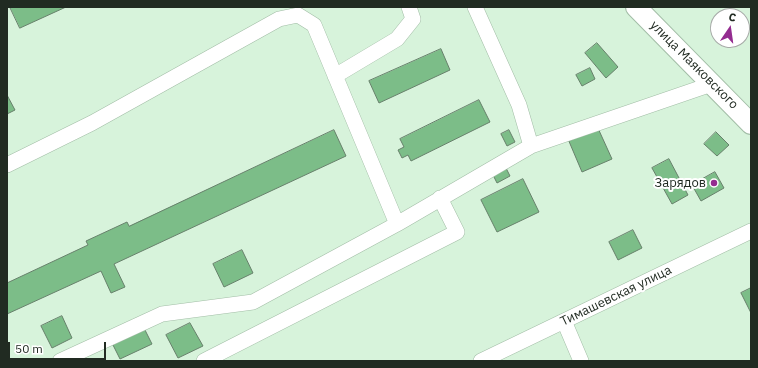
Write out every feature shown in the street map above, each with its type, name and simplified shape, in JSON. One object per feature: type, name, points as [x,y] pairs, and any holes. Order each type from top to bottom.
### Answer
[{"type":"main road","name":"улица Маяковского","points":[[636,7],[751,124]]},
{"type":"street","points":[[335,76],[397,39],[413,19],[409,7]]},
{"type":"street","points":[[475,7],[519,105],[530,146]]},
{"type":"street","points":[[7,165],[92,123],[279,19],[298,15],[314,25],[397,224]]},
{"type":"street","points":[[60,361],[162,314],[253,302],[397,224],[530,146],[712,84]]},
{"type":"street","points":[[204,361],[457,232],[440,198]]},
{"type":"street","name":"Тимашевская улица","points":[[481,361],[751,231]]},
{"type":"street","points":[[564,321],[582,361]]},
{"type":"building","points":[[10,7],[66,7],[20,28]]},
{"type":"building","points":[[597,43],[618,67],[606,78],[585,53]]},
{"type":"building","points":[[441,49],[450,70],[379,103],[369,81]]},
{"type":"building","points":[[590,68],[595,79],[582,86],[576,75]]},
{"type":"building","points":[[7,95],[15,110],[7,114]]},
{"type":"building","points":[[479,100],[490,122],[411,161],[408,155],[402,158],[398,150],[404,147],[400,139]]},
{"type":"building","points":[[597,126],[612,159],[582,172],[568,139]]},
{"type":"building","points":[[334,130],[346,156],[114,264],[125,287],[111,293],[101,271],[7,314],[7,283],[88,245],[86,241],[127,222],[129,226]]},
{"type":"building","points":[[509,130],[515,142],[507,146],[501,134]]},
{"type":"building","points":[[716,132],[729,145],[717,156],[704,144]]},
{"type":"building","points":[[669,159],[688,195],[672,204],[652,168]]},
{"type":"building","points":[[506,168],[510,176],[497,183],[493,175]]},
{"type":"building","points":[[715,172],[724,188],[701,201],[692,185]]},
{"type":"building","points":[[523,179],[539,212],[497,232],[481,200]]},
{"type":"building","points":[[633,230],[642,248],[618,260],[609,242]]},
{"type":"building","points":[[242,250],[253,273],[224,287],[213,264]]},
{"type":"building","points":[[751,288],[751,313],[741,293]]},
{"type":"building","points":[[62,316],[72,338],[52,348],[41,326]]},
{"type":"building","points":[[190,323],[203,346],[178,358],[166,335]]},
{"type":"building","points":[[145,330],[152,344],[120,359],[113,345]]},
{"type":"place","name":"Зарядов","points":[[714,183]]}]
